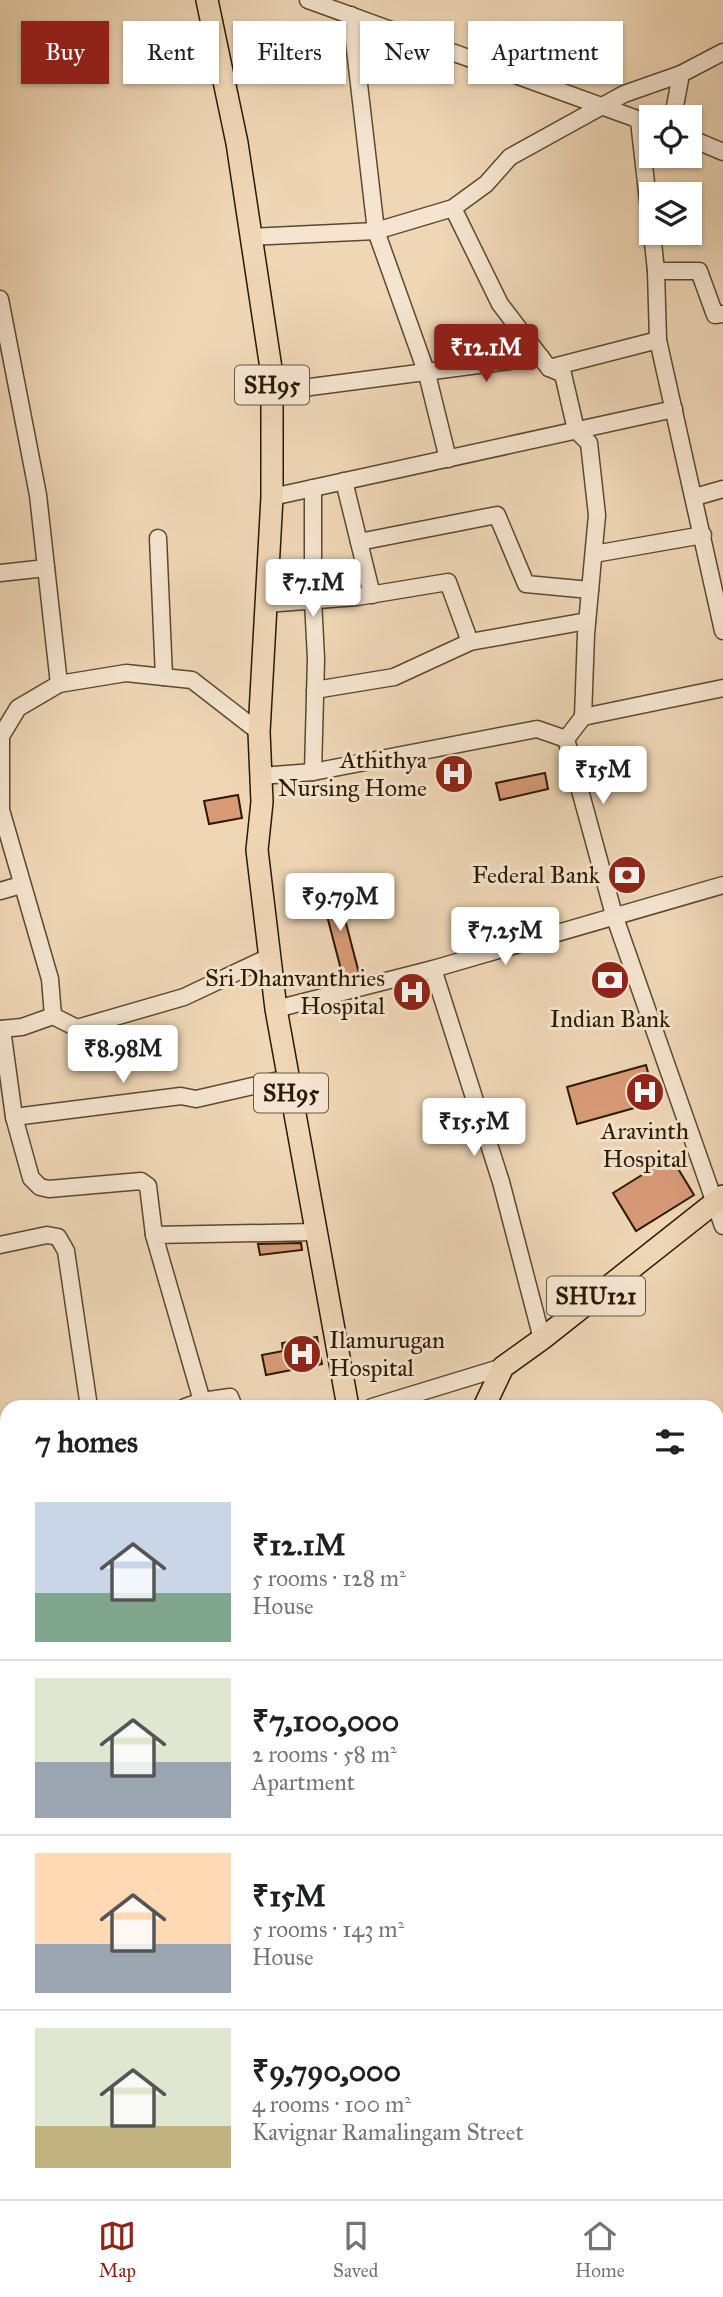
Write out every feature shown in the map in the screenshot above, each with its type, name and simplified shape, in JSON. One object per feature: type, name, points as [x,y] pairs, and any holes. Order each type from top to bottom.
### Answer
[{"type":"main road","name":"SH95","points":[[206,0],[237,143],[272,374],[272,497],[260,732],[262,802],[257,850],[276,1009],[347,1400]]},
{"type":"main road","name":"SHU121","points":[[487,1400],[503,1367],[718,1199]]},
{"type":"street","points":[[308,0],[639,121]]},
{"type":"street","points":[[351,15],[376,231],[427,374],[448,458]]},
{"type":"street","points":[[251,237],[376,231],[453,208],[486,184],[510,156],[624,94],[681,74],[723,52]]},
{"type":"street","points":[[675,105],[681,74]]},
{"type":"street","points":[[702,143],[723,152]]},
{"type":"street","points":[[453,208],[500,304],[545,363],[563,374],[576,430],[589,443],[597,515],[587,621],[583,717],[566,739]]},
{"type":"street","points":[[653,245],[658,340],[723,631]]},
{"type":"street","points":[[656,271],[699,271],[715,315],[723,314]]},
{"type":"street","points":[[0,299],[38,495],[59,684]]},
{"type":"street","points":[[272,393],[545,363],[658,340]]},
{"type":"street","points":[[272,497],[674,409]]},
{"type":"street","points":[[344,481],[372,595]]},
{"type":"street","points":[[313,488],[313,772]]},
{"type":"street","points":[[695,497],[723,489]]},
{"type":"street","points":[[359,542],[497,515],[526,584],[590,590]]},
{"type":"street","points":[[594,554],[703,536]]},
{"type":"street","points":[[158,538],[164,677]]},
{"type":"street","points":[[0,573],[46,568]]},
{"type":"street","points":[[266,604],[372,595],[448,582],[470,642]]},
{"type":"street","points":[[315,690],[394,677],[470,642],[587,621]]},
{"type":"street","points":[[53,1016],[50,979],[1,810],[0,735],[18,708],[59,684],[126,673],[192,680],[260,732]]},
{"type":"street","points":[[583,717],[723,688]]},
{"type":"street","points":[[261,776],[313,772],[537,729],[566,739]]},
{"type":"street","points":[[566,739],[614,915],[718,1199],[723,1226]]},
{"type":"street","points":[[0,891],[21,885]]},
{"type":"street","points":[[276,1009],[433,969],[723,885]]},
{"type":"street","points":[[202,1400],[154,1235],[148,1186],[141,1181],[50,1189],[40,1187],[31,1178],[14,1117],[1,1029],[22,1027],[53,1016],[78,1028],[184,997],[269,957]]},
{"type":"street","points":[[433,969],[501,1182],[542,1339]]},
{"type":"street","points":[[14,1117],[181,1096],[196,1099],[288,1077]]},
{"type":"street","points":[[154,1235],[316,1231]]},
{"type":"street","points":[[0,1245],[47,1235],[58,1237],[66,1251],[88,1400]]},
{"type":"street","points":[[395,1400],[503,1367]]},
{"type":"street","points":[[208,1400],[230,1396],[231,1400]]},
{"type":"building","points":[[545,773],[548,789],[500,800],[496,783]]},
{"type":"building","points":[[238,795],[242,818],[209,824],[204,801]]},
{"type":"building","points":[[336,885],[360,977],[344,981],[320,889]]},
{"type":"building","points":[[426,982],[429,997],[406,1001],[403,988]]},
{"type":"building","points":[[646,1065],[656,1102],[577,1124],[567,1087]]},
{"type":"building","points":[[671,1157],[694,1195],[636,1231],[613,1193]]},
{"type":"building","points":[[301,1243],[302,1250],[260,1255],[258,1244]]},
{"type":"building","points":[[317,1337],[322,1364],[266,1375],[262,1355],[283,1351],[282,1343]]},
{"type":"place","name":"Athithya Nursing Home","points":[[454,774]]},
{"type":"place","name":"Federal Bank","points":[[627,875]]},
{"type":"place","name":"Indian Bank","points":[[610,980]]},
{"type":"place","name":"Sri Dhanvanthries Hospital","points":[[412,992]]},
{"type":"place","name":"Aravinth Hospital","points":[[645,1092]]},
{"type":"place","name":"Ilamurugan Hospital","points":[[302,1354]]}]
